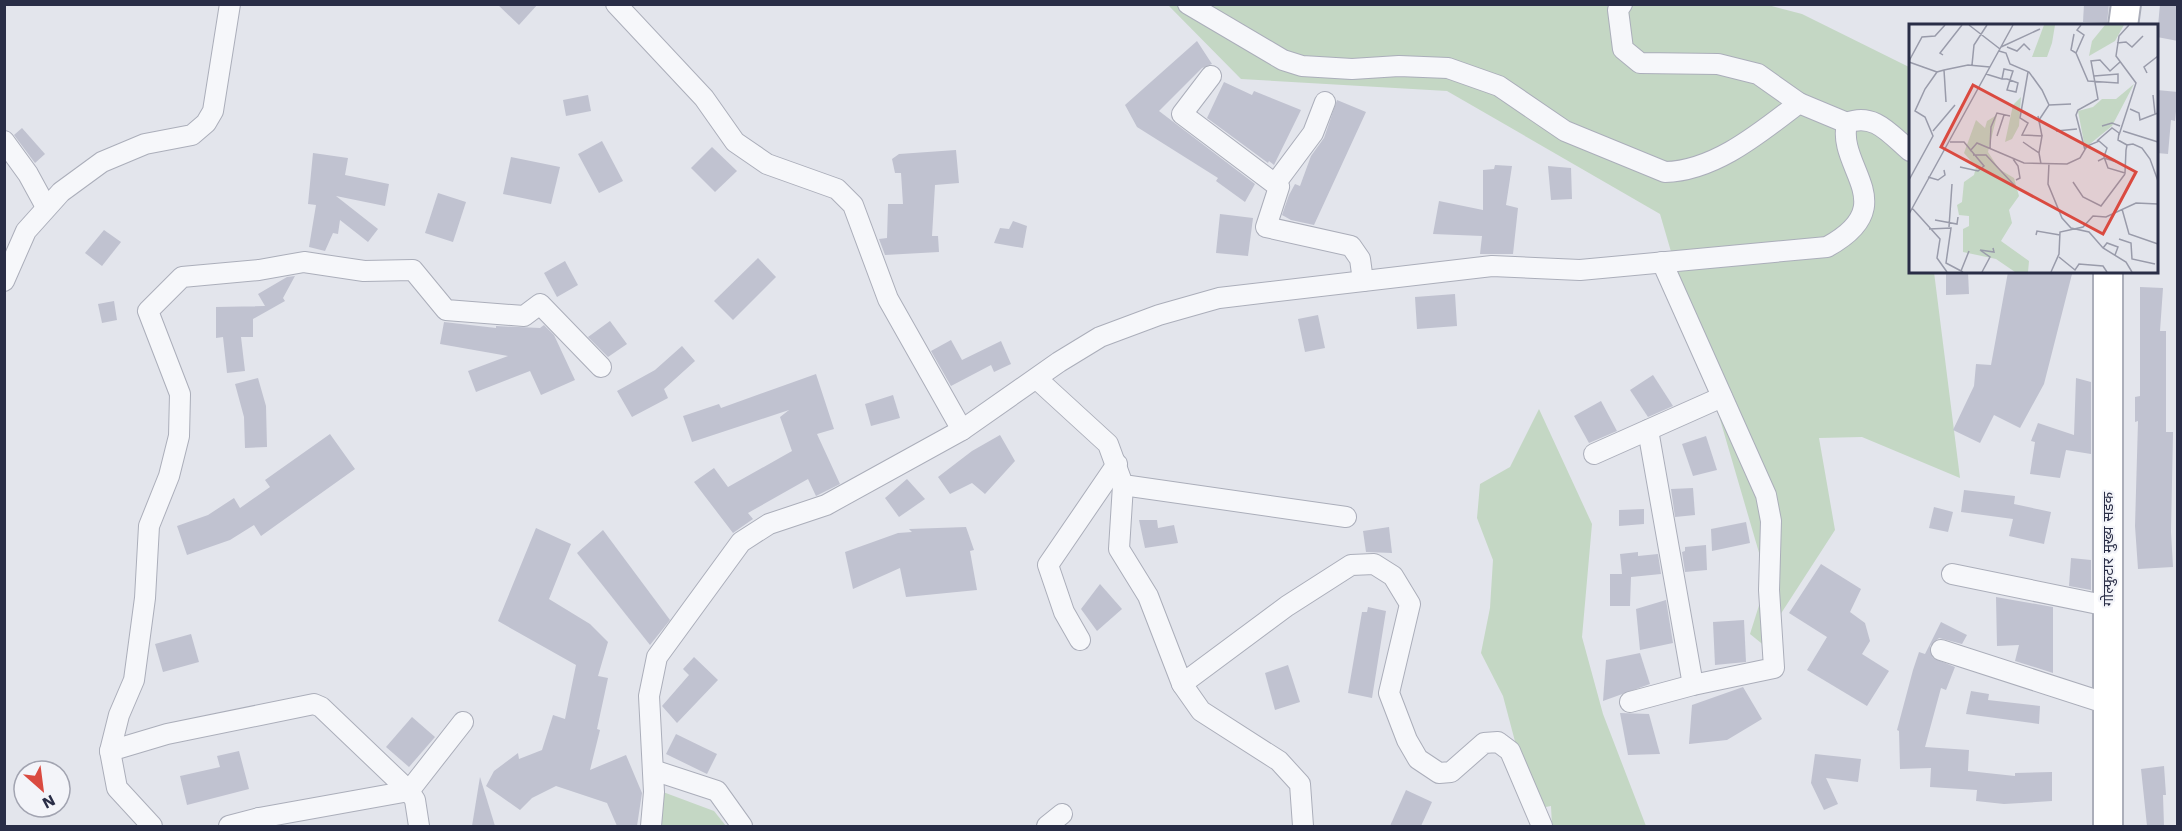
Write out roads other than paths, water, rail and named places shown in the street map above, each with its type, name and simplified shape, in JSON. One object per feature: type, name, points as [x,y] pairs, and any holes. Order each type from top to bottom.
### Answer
[{"type":"main road","points":[[2123,24],[2126,4]]},
{"type":"main road","name":"गोल्फुटार मुख्य सडक","points":[[2108,273],[2108,826]]},
{"type":"street","points":[[4,281],[26,231],[61,192],[102,162],[146,144],[192,135],[206,123],[213,111],[230,4]]},
{"type":"street","points":[[616,4],[704,98],[735,142],[767,164],[837,189],[853,204],[888,299],[962,430]]},
{"type":"street","points":[[1188,4],[1283,60],[1302,66],[1352,69],[1399,66],[1448,68],[1498,86],[1565,131],[1665,172],[1679,172],[1745,144],[1799,103]]},
{"type":"street","points":[[1622,4],[1618,10],[1623,49],[1640,63],[1718,64],[1758,74],[1799,103],[1847,123],[1858,119],[1870,119],[1909,149]]},
{"type":"street","points":[[1211,76],[1182,114],[1279,187],[1266,227],[1351,246],[1360,259],[1363,281]]},
{"type":"street","points":[[1275,184],[1313,133],[1325,102]]},
{"type":"street","points":[[651,826],[655,809],[649,696],[657,657],[741,542],[769,524],[826,506],[962,430],[1100,337],[1159,315],[1219,298],[1492,266],[1581,270],[1827,247],[1840,240],[1861,215],[1864,200],[1862,181],[1844,133],[1847,123]]},
{"type":"street","points":[[4,141],[28,174],[46,207]]},
{"type":"street","points":[[152,826],[117,788],[110,751],[119,715],[134,680],[144,598],[149,526],[170,476],[179,436],[180,394],[148,311],[182,277],[259,270],[304,262],[364,271],[413,270],[446,310],[524,316],[540,304],[601,367]]},
{"type":"street","points":[[1630,702],[1693,685],[1774,668],[1769,590],[1771,521],[1766,495],[1662,262]]},
{"type":"street","points":[[1037,379],[1108,444],[1123,485],[1119,549],[1148,596],[1182,684],[1201,711],[1279,762],[1300,784],[1303,826]]},
{"type":"street","points":[[1594,454],[1722,397]]},
{"type":"street","points":[[1648,430],[1693,685]]},
{"type":"street","points":[[1080,640],[1064,612],[1048,565],[1117,464]]},
{"type":"street","points":[[1123,485],[1346,517]]},
{"type":"street","points":[[1182,684],[1287,606],[1351,565],[1374,564],[1393,576],[1410,604],[1389,693],[1407,740],[1418,759],[1439,773],[1451,772],[1484,743],[1498,742],[1510,751],[1542,826]]},
{"type":"street","points":[[1952,574],[2108,606]]},
{"type":"street","points":[[1941,650],[2108,704]]},
{"type":"street","points":[[110,751],[167,734],[314,704],[321,707],[409,791],[415,800],[419,826]]},
{"type":"street","points":[[229,826],[261,822],[409,791],[463,722]]},
{"type":"street","points":[[653,770],[717,791],[742,826]]}]
